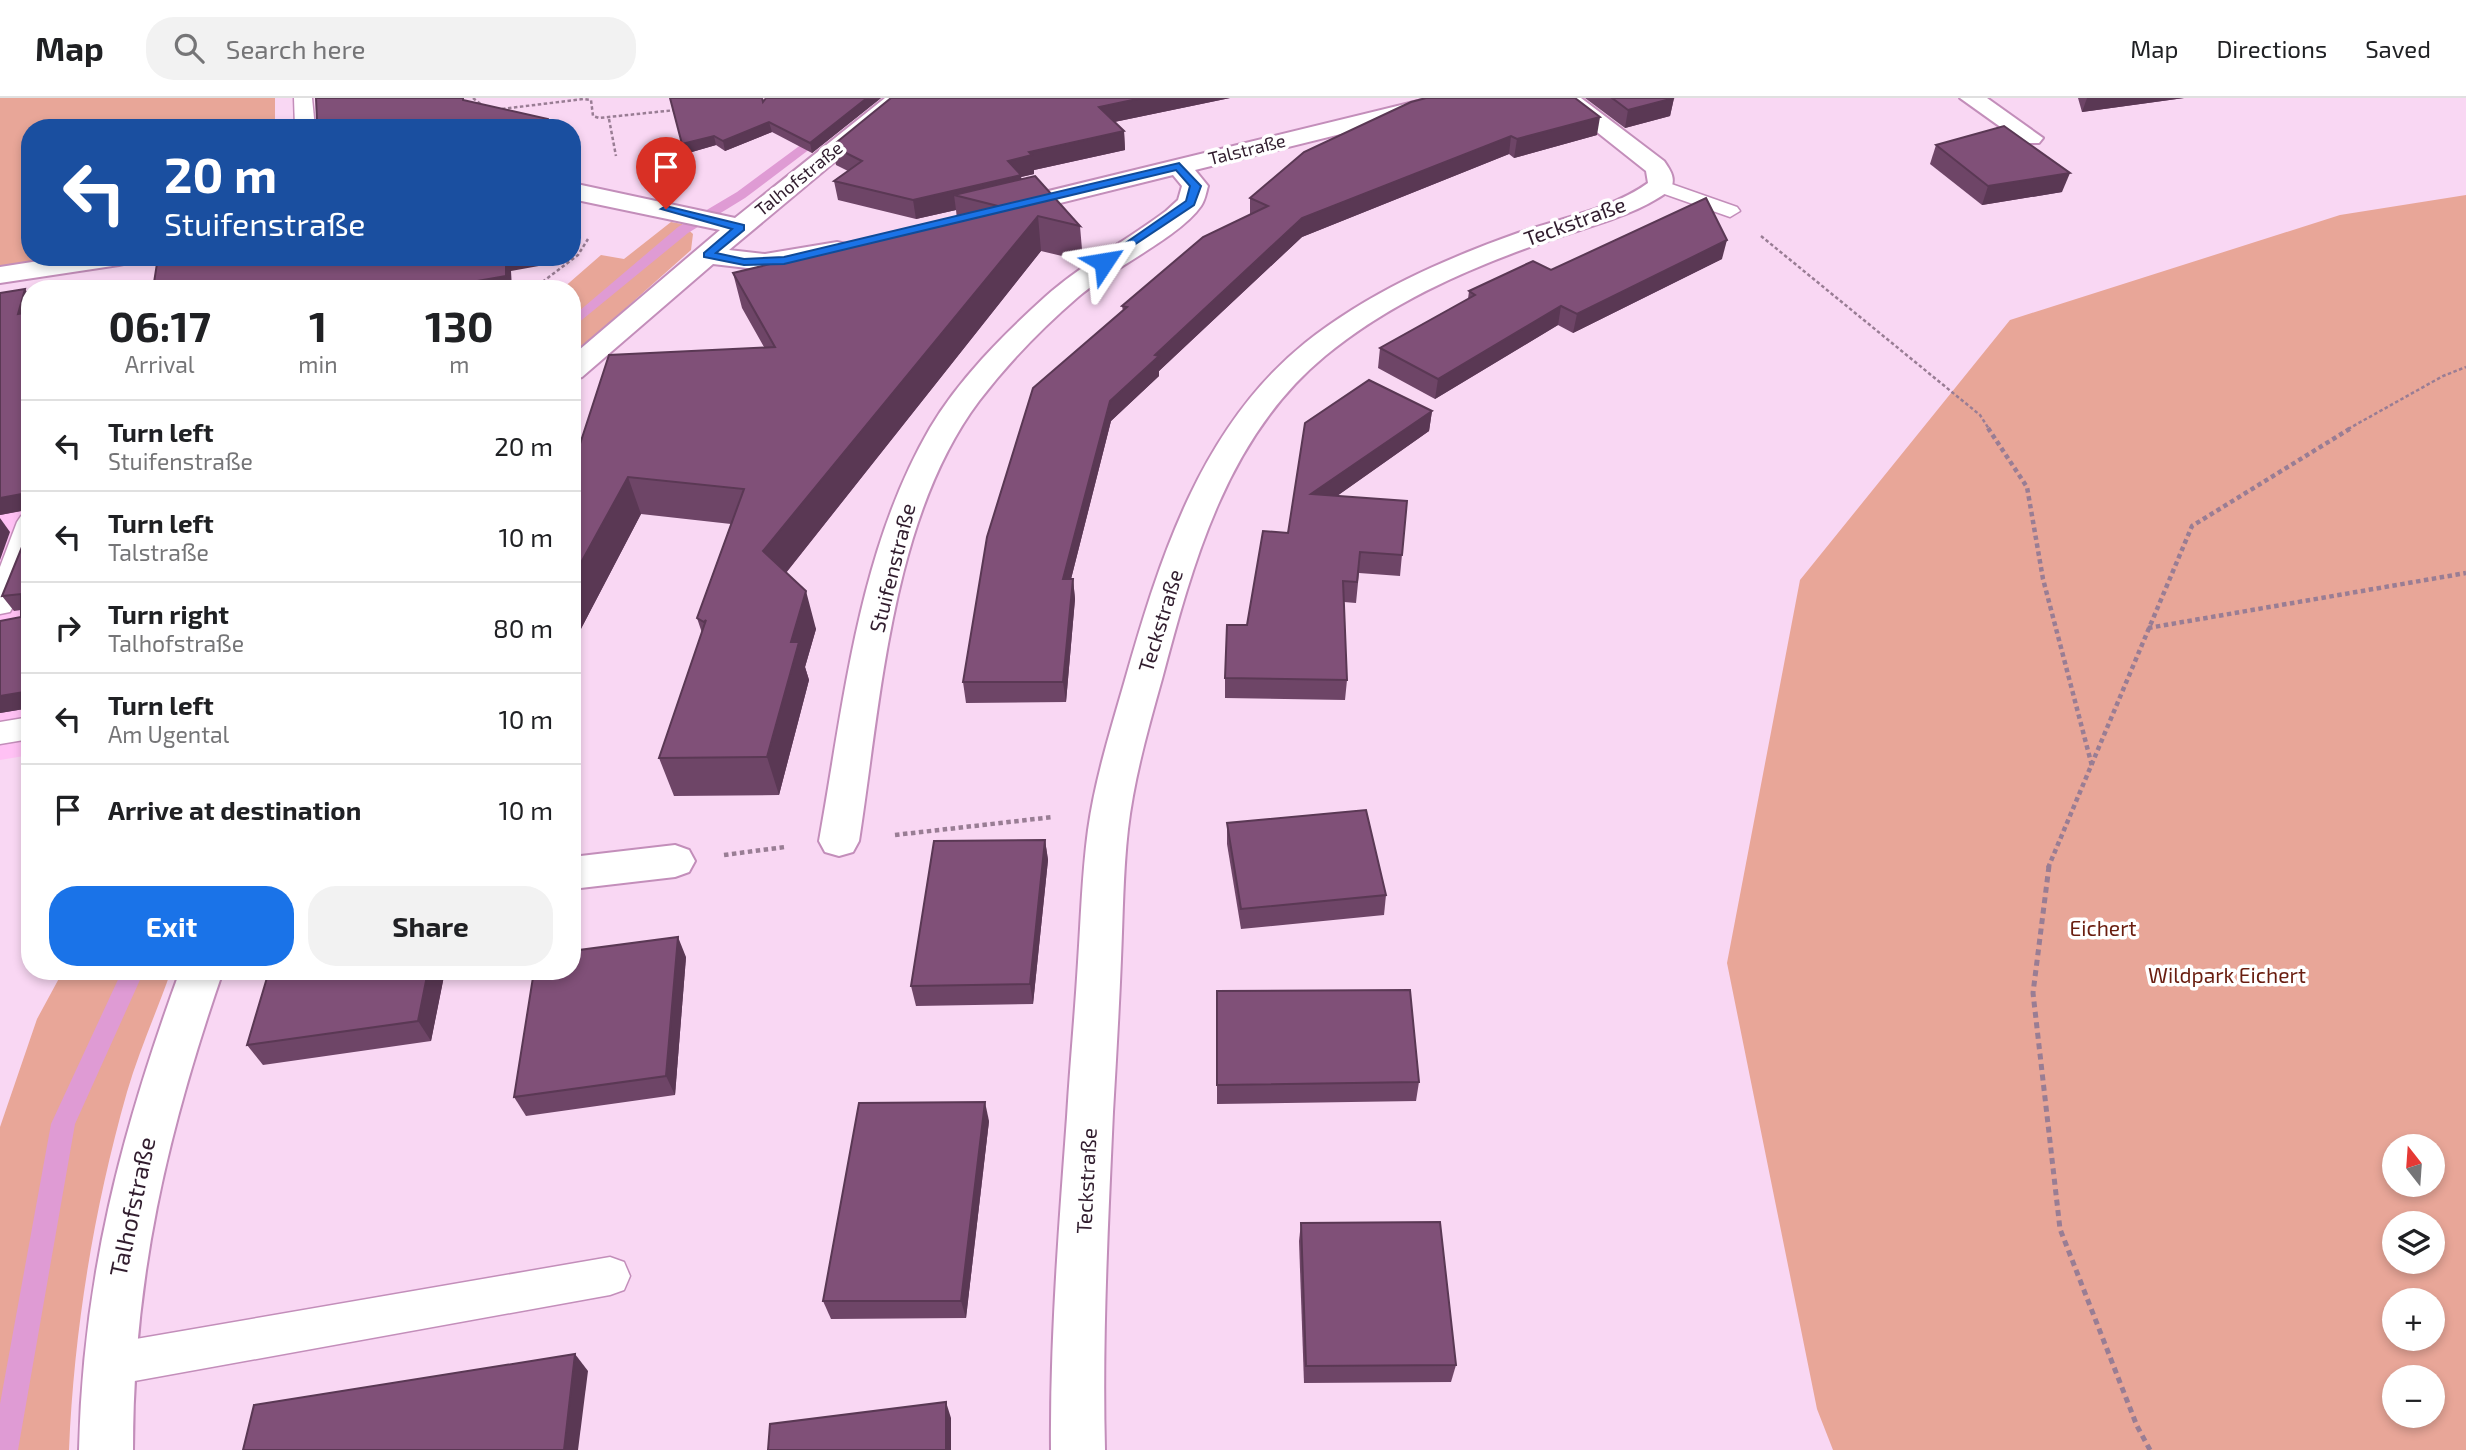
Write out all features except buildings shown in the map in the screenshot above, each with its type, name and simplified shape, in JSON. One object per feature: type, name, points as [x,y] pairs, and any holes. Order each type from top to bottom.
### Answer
[{"type":"street","name":"Talhofstraße","points":[[581,363],[708,255],[730,225],[900,98]]},
{"type":"street","name":"Talstraße","points":[[981,215],[1458,98]]},
{"type":"street","points":[[1566,98],[1655,166],[1660,174],[1660,186]]},
{"type":"street","points":[[1972,98],[2031,138]]},
{"type":"street","name":"Stuifenstraße","points":[[839,841],[894,549],[915,487],[930,456],[962,403],[1024,333],[1081,280],[1191,203],[1195,186],[1179,166]]},
{"type":"street","name":"Teckstraße","points":[[1078,1450],[1077,1396],[1092,1073],[1110,816],[1152,647],[1172,582],[1219,466],[1237,435],[1284,377],[1310,353],[1375,307],[1458,265],[1632,201],[1660,186]]},
{"type":"street","points":[[581,193],[680,212],[730,225]]},
{"type":"street","points":[[708,255],[744,262],[774,261],[862,244]]},
{"type":"street","points":[[0,275],[59,266]]},
{"type":"street","points":[[581,872],[675,860]]},
{"type":"street","name":"Talhofstraße","points":[[106,1450],[107,1364],[126,1223],[144,1145],[165,1074],[199,980]]},
{"type":"lane","points":[[303,98],[304,119]]},
{"type":"lane","points":[[1660,186],[1730,211]]},
{"type":"lane","points":[[0,523],[21,521]]},
{"type":"lane","points":[[7,618],[21,558]]},
{"type":"lane","points":[[0,733],[21,730]]},
{"type":"lane","points":[[107,1364],[610,1276]]},
{"type":"path","points":[[473,98],[486,108]]},
{"type":"path","points":[[497,110],[583,99],[591,100],[593,116],[609,119],[685,108]]},
{"type":"path","points":[[1755,231],[1980,415],[2027,487],[2043,579],[2092,767]]},
{"type":"path","points":[[581,250],[588,238]]},
{"type":"path","points":[[545,280],[563,266]]},
{"type":"path","points":[[2150,1450],[2137,1426],[2060,1228],[2033,993],[2048,869],[2192,526],[2313,449],[2443,376],[2466,367]]},
{"type":"path","points":[[2148,629],[2371,587],[2466,573]]},
{"type":"path","points":[[718,855],[1032,820]]},
{"type":"shaded area","points":[[21,502],[21,756],[0,760],[0,506]]},
{"type":"green space","points":[[0,98],[275,98],[275,119],[21,119],[21,266],[60,266],[0,275]]},
{"type":"green space","name":"Eichert","points":[[2466,195],[2466,1450],[1833,1450],[1817,1409],[1727,963],[1800,580],[2010,320],[2340,215]]},
{"type":"green space","points":[[671,222],[682,224],[693,234],[691,250],[581,348],[581,280],[572,280],[601,255],[624,259]]},
{"type":"green space","points":[[58,980],[168,980],[132,1077],[115,1136],[95,1225],[81,1315],[69,1450],[0,1450],[0,1127],[37,1019]]},
{"type":"waterway","points":[[581,316],[683,230],[741,195],[825,133]]},
{"type":"waterway","points":[[5,1450],[63,1124],[129,980]]},
{"type":"route","points":[[666,209],[740,227],[708,255],[744,262],[765,262],[836,250],[1179,166],[1195,186],[1191,203],[1104,262]]},
{"type":"park label","name":"Wildpark Eichert","points":[[2227,976]]}]
